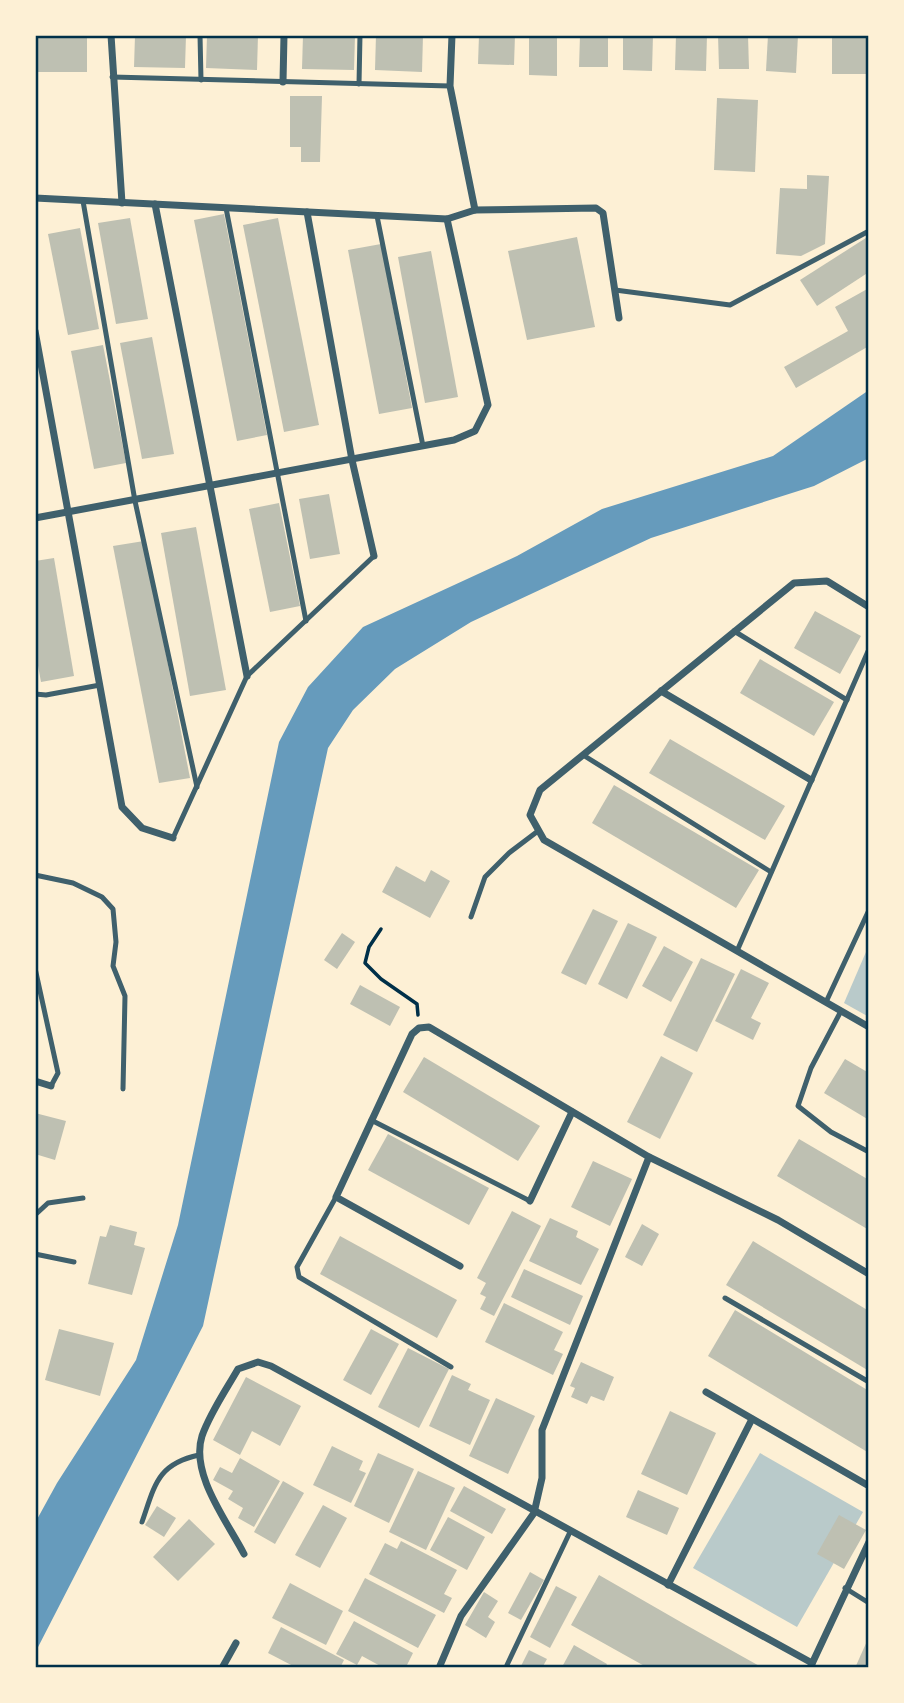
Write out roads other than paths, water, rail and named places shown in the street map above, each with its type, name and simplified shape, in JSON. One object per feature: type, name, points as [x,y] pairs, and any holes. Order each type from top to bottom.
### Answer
[{"type":"street","points":[[111,35],[122,203]]},
{"type":"street","points":[[283,82],[284,35]]},
{"type":"street","points":[[452,35],[450,86],[475,210]]},
{"type":"street","points":[[35,198],[447,219],[475,210],[596,208],[603,214],[619,318]]},
{"type":"street","points":[[155,204],[247,676]]},
{"type":"street","points":[[307,212],[352,460],[374,556]]},
{"type":"street","points":[[35,518],[209,488],[454,440],[475,431],[488,405],[447,219]]},
{"type":"street","points":[[35,331],[122,807],[142,828],[173,838]]},
{"type":"street","points":[[869,607],[827,581],[794,583],[540,790],[530,815],[544,840],[869,1027]]},
{"type":"street","points":[[661,691],[811,780]]},
{"type":"street","points":[[460,1266],[336,1196],[412,1034],[419,1028],[429,1027],[649,1157],[778,1220],[869,1274]]},
{"type":"street","points":[[35,1081],[51,1086]]},
{"type":"street","points":[[530,1201],[572,1111]]},
{"type":"street","points":[[439,1668],[461,1616],[534,1513],[542,1478],[542,1430],[649,1157]]},
{"type":"street","points":[[244,1554],[204,1477],[199,1455],[203,1435],[237,1369],[258,1362],[271,1366],[811,1665],[869,1542]]},
{"type":"street","points":[[706,1392],[869,1486]]},
{"type":"street","points":[[668,1585],[752,1419]]},
{"type":"street","points":[[222,1668],[236,1643]]},
{"type":"lane","points":[[200,35],[201,79]]},
{"type":"lane","points":[[359,84],[360,35]]},
{"type":"lane","points":[[112,77],[450,86]]},
{"type":"lane","points":[[83,201],[135,501],[197,787]]},
{"type":"lane","points":[[226,208],[306,621]]},
{"type":"lane","points":[[377,216],[423,446]]},
{"type":"lane","points":[[615,289],[730,305],[869,231]]},
{"type":"lane","points":[[173,838],[247,676],[374,556]]},
{"type":"lane","points":[[734,631],[847,700]]},
{"type":"lane","points":[[737,951],[869,649]]},
{"type":"lane","points":[[35,694],[46,695],[100,685]]},
{"type":"lane","points":[[583,755],[771,872]]},
{"type":"lane","points":[[471,917],[485,877],[538,831]]},
{"type":"lane","points":[[35,875],[73,883],[102,897],[113,909],[116,942],[113,966],[125,996],[123,1089]]},
{"type":"lane","points":[[826,1002],[869,910]]},
{"type":"lane","points":[[35,968],[37,994],[58,1073],[51,1086]]},
{"type":"lane","points":[[841,1011],[811,1068],[798,1107],[831,1132],[869,1152]]},
{"type":"lane","points":[[371,1120],[530,1201]]},
{"type":"lane","points":[[336,1196],[297,1267],[299,1277],[452,1367]]},
{"type":"lane","points":[[35,1216],[48,1203],[83,1198]]},
{"type":"lane","points":[[35,1254],[74,1262]]},
{"type":"lane","points":[[724,1298],[869,1382]]},
{"type":"lane","points":[[142,1522],[156,1482],[176,1460],[199,1455]]},
{"type":"lane","points":[[507,1665],[570,1532]]},
{"type":"lane","points":[[845,1588],[869,1603]]},
{"type":"water","points":[[869,390],[869,458],[814,486],[651,538],[471,622],[395,669],[353,710],[328,748],[203,1326],[35,1653],[35,1523],[57,1483],[136,1360],[178,1225],[279,742],[308,687],[363,627],[517,556],[602,509],[773,456]]}]
